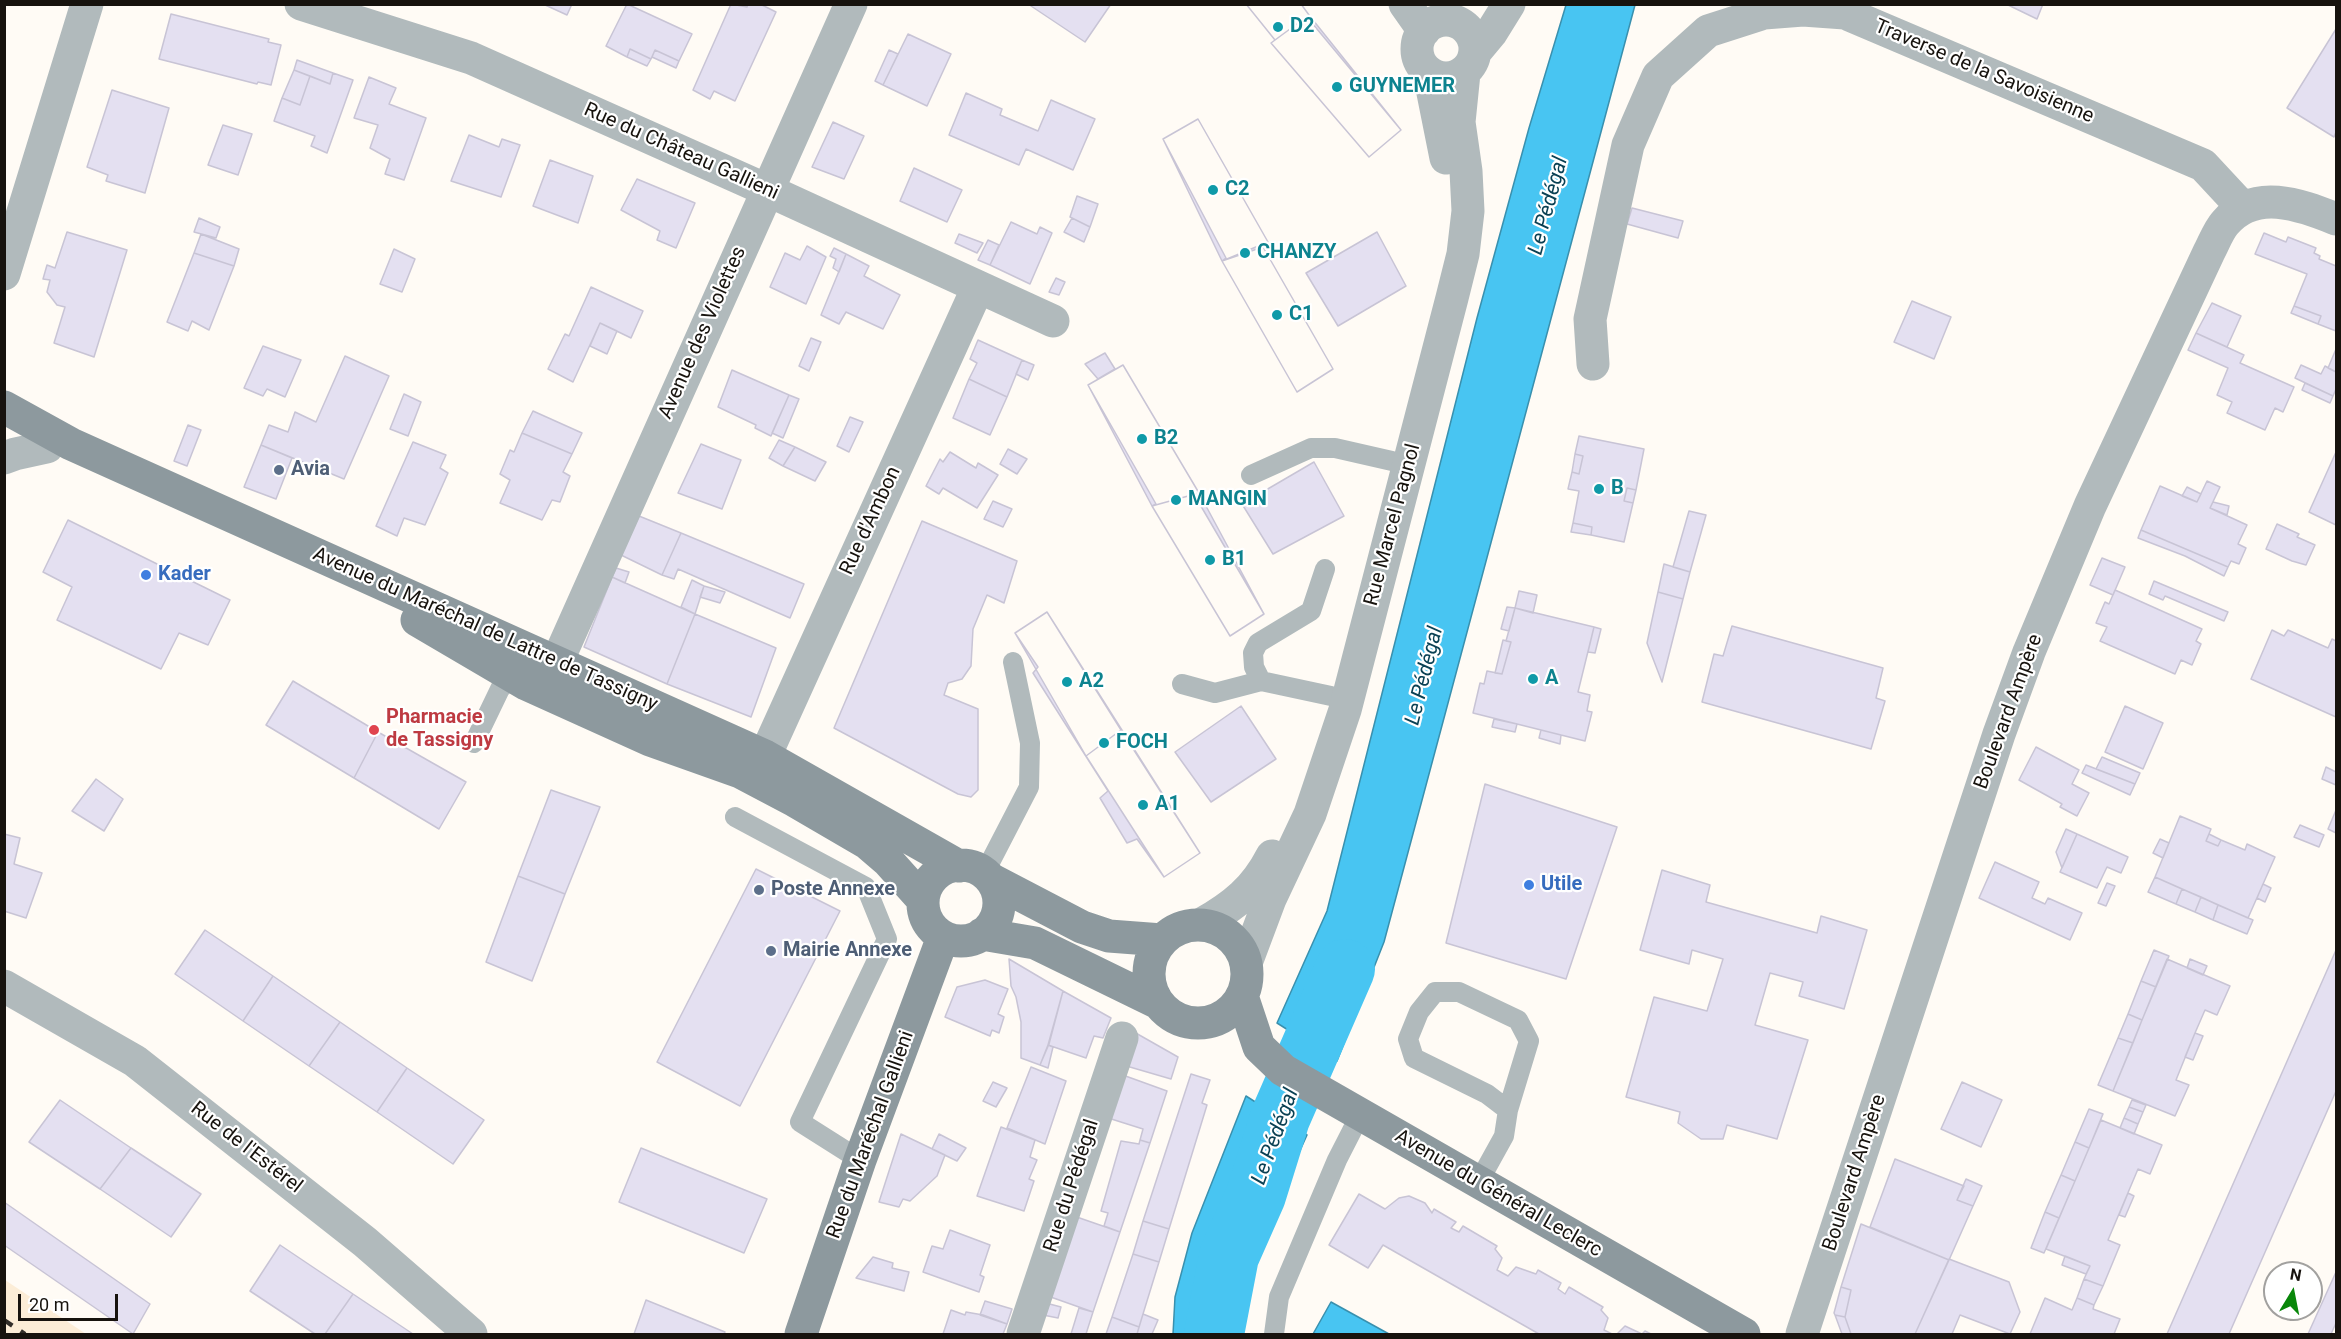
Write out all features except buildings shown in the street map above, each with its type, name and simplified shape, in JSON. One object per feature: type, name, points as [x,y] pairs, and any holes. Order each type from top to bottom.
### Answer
[{"type":"main road","name":"Avenue du Maréchal de Lattre de Tassigny","points":[[4,407],[71,444],[765,756],[978,873],[1082,927],[1109,936],[1162,940]]},
{"type":"main road","name":"Avenue du Maréchal de Lattre de Tassigny","points":[[4,428],[418,620],[510,675],[650,740],[740,772],[867,843],[888,861],[923,900]]},
{"type":"main road","points":[[945,869],[978,873],[996,889],[998,908],[995,920],[982,934],[968,940],[957,941],[943,937],[929,923],[924,912],[923,900],[930,882],[936,874],[945,869]]},
{"type":"main road","points":[[982,934],[1035,943],[1156,1002],[1178,1019],[1196,1023],[1215,1020],[1231,1011],[1242,996],[1247,981],[1246,963],[1241,950],[1231,938],[1218,929],[1202,924],[1180,927],[1162,940],[1153,952],[1148,980],[1156,1002]]},
{"type":"main road","name":"Rue du Maréchal Gallieni","points":[[801,1335],[860,1160],[943,937]]},
{"type":"main road","points":[[1242,996],[1262,1050]]},
{"type":"main road","name":"Avenue du Général Leclerc","points":[[1196,1023],[1262,1050],[1283,1070],[1743,1335]]},
{"type":"street","points":[[4,274],[87,4]]},
{"type":"street","name":"Rue du Château Gallieni","points":[[301,4],[471,58],[1053,321]]},
{"type":"street","name":"Avenue des Violettes","points":[[557,662],[851,4]]},
{"type":"street","points":[[1405,4],[1424,31]]},
{"type":"street","points":[[1470,62],[1471,34],[1467,14],[1439,21],[1424,31],[1419,39],[1418,57],[1429,73],[1447,78],[1470,62],[1509,4]]},
{"type":"street","name":"Traverse de la Savoisienne","points":[[1593,364],[1590,319],[1628,145],[1658,76],[1708,31],[1764,13],[1803,10],[1845,13],[2203,165],[2243,208]]},
{"type":"street","name":"Rue Marcel Pagnol","points":[[1246,963],[1270,899],[1310,814],[1345,710],[1463,254],[1468,211],[1466,171],[1459,122],[1470,62]]},
{"type":"street","name":"Rue Marcel Pagnol","points":[[1202,924],[1222,913],[1250,891],[1264,872],[1293,809],[1331,696],[1446,249],[1449,206],[1448,167],[1429,73]]},
{"type":"street","points":[[2243,208],[2255,203],[2277,201],[2301,205],[2337,219]]},
{"type":"street","name":"Boulevard Ampère","points":[[1802,1335],[1999,734],[2029,652],[2090,506],[2209,252],[2223,225],[2243,208]]},
{"type":"street","name":"Rue d'Ambon","points":[[765,756],[978,287]]},
{"type":"street","points":[[4,458],[47,447]]},
{"type":"street","name":"Rue de l'Estérel","points":[[4,986],[135,1061],[365,1242],[471,1335]]},
{"type":"street","name":"Rue du Pédégal","points":[[1023,1335],[1122,1038]]},
{"type":"lane","points":[[1251,475],[1311,448],[1335,448],[1392,461]]},
{"type":"lane","points":[[1260,681],[1254,666],[1253,653],[1258,643],[1311,611],[1325,569]]},
{"type":"lane","points":[[978,873],[1009,830],[1029,788],[1030,743],[1013,662]]},
{"type":"lane","points":[[474,743],[500,688],[516,669],[548,675],[642,716],[664,711]]},
{"type":"lane","points":[[1182,684],[1215,693],[1260,681],[1331,696]]},
{"type":"lane","points":[[735,817],[866,887],[886,939],[800,1122],[860,1160]]},
{"type":"lane","points":[[1478,1183],[1504,1136],[1508,1110],[1529,1041],[1518,1020],[1459,992],[1435,992],[1419,1012],[1408,1039],[1414,1058],[1487,1094],[1508,1110]]},
{"type":"lane","points":[[1274,1335],[1279,1297],[1337,1160],[1348,1108]]},
{"type":"shaded area","points":[[5,1280],[86,1334],[5,1334]]},
{"type":"water","points":[[1566,5],[1635,5],[1384,942],[1337,1061],[1277,1023],[1327,911],[1477,318],[1529,128]]},
{"type":"water","points":[[1246,1096],[1307,1135],[1256,1257],[1244,1307],[1241,1334],[1173,1334],[1175,1297],[1192,1233]]},
{"type":"water","points":[[1331,1302],[1389,1334],[1313,1334]]},
{"type":"waterway","name":"Le Pédégal","points":[[1214,1334],[1229,1256],[1256,1195],[1280,1118],[1345,969]]},
{"type":"railway","points":[[4,1320],[25,1334]]},
{"type":"place","name":"D2","points":[[1278,27]]},
{"type":"place","name":"GUYNEMER","points":[[1337,87]]},
{"type":"place","name":"C2","points":[[1213,190]]},
{"type":"place","name":"CHANZY","points":[[1245,253]]},
{"type":"place","name":"C1","points":[[1277,315]]},
{"type":"place","name":"B2","points":[[1142,439]]},
{"type":"place","name":"Avia","points":[[279,470]]},
{"type":"place","name":"B","points":[[1599,489]]},
{"type":"place","name":"MANGIN","points":[[1176,500]]},
{"type":"place","name":"B1","points":[[1210,560]]},
{"type":"place","name":"Kader","points":[[146,575]]},
{"type":"place","name":"A","points":[[1533,679]]},
{"type":"place","name":"A2","points":[[1067,682]]},
{"type":"place","name":"Pharmacie de Tassigny","points":[[374,730]]},
{"type":"place","name":"FOCH","points":[[1104,743]]},
{"type":"place","name":"A1","points":[[1143,805]]},
{"type":"place","name":"Utile","points":[[1529,885]]},
{"type":"place","name":"Poste Annexe","points":[[759,890]]},
{"type":"place","name":"Mairie Annexe","points":[[771,951]]}]
